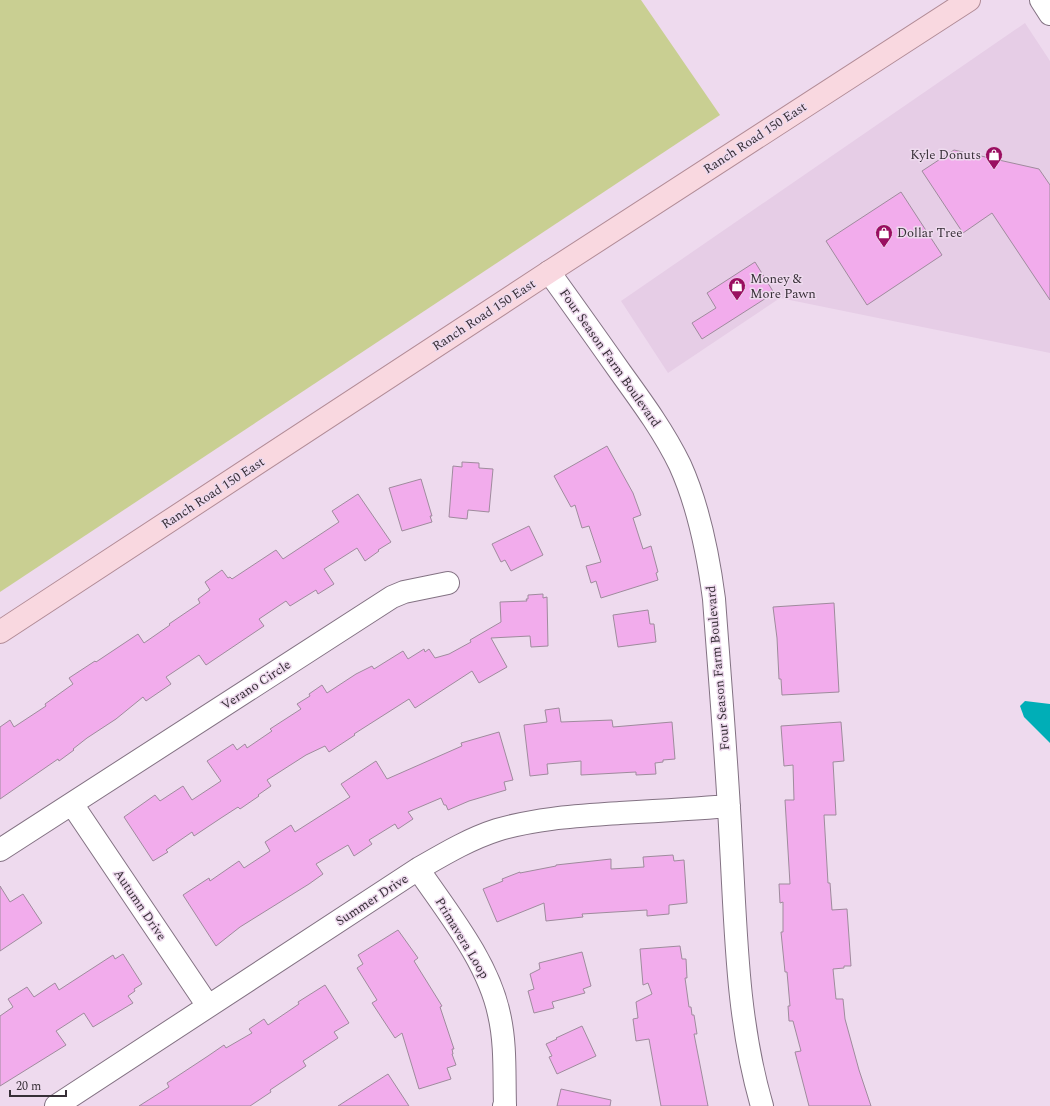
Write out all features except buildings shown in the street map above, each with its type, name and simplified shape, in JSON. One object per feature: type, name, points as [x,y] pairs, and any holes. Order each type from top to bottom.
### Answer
[{"type":"main road","name":"Ranch Road 150 East","points":[[0,632],[549,272],[969,0]]},
{"type":"street","points":[[1041,0],[1050,14]]},
{"type":"street","name":"Four Season Farm Boulevard","points":[[549,272],[645,405],[664,436],[680,465],[701,525],[710,567],[714,599],[729,806],[738,967],[742,1007],[748,1046],[762,1106]]},
{"type":"street","name":"Verano Circle","points":[[0,850],[392,597],[404,592],[448,583]]},
{"type":"street","name":"Autumn Drive","points":[[72,804],[208,1006]]},
{"type":"street","name":"Summer Drive","points":[[56,1106],[418,869],[450,850],[472,840],[496,831],[522,824],[555,818],[729,806]]},
{"type":"street","name":"Primavera Loop","points":[[418,869],[467,942],[492,989],[499,1014],[504,1045],[504,1106]]},
{"type":"shaded area","points":[[1025,23],[1050,61],[1050,353],[780,298],[668,373],[621,301]]},
{"type":"green space","points":[[0,0],[641,0],[720,115],[0,592]]},
{"type":"water","points":[[1025,701],[1050,704],[1050,743],[1024,717],[1020,706]]},
{"type":"place","name":"Kyle Donuts","points":[[994,170]]},
{"type":"place","name":"Dollar Tree","points":[[884,248]]},
{"type":"place","name":"Money & More Pawn","points":[[737,301]]}]
